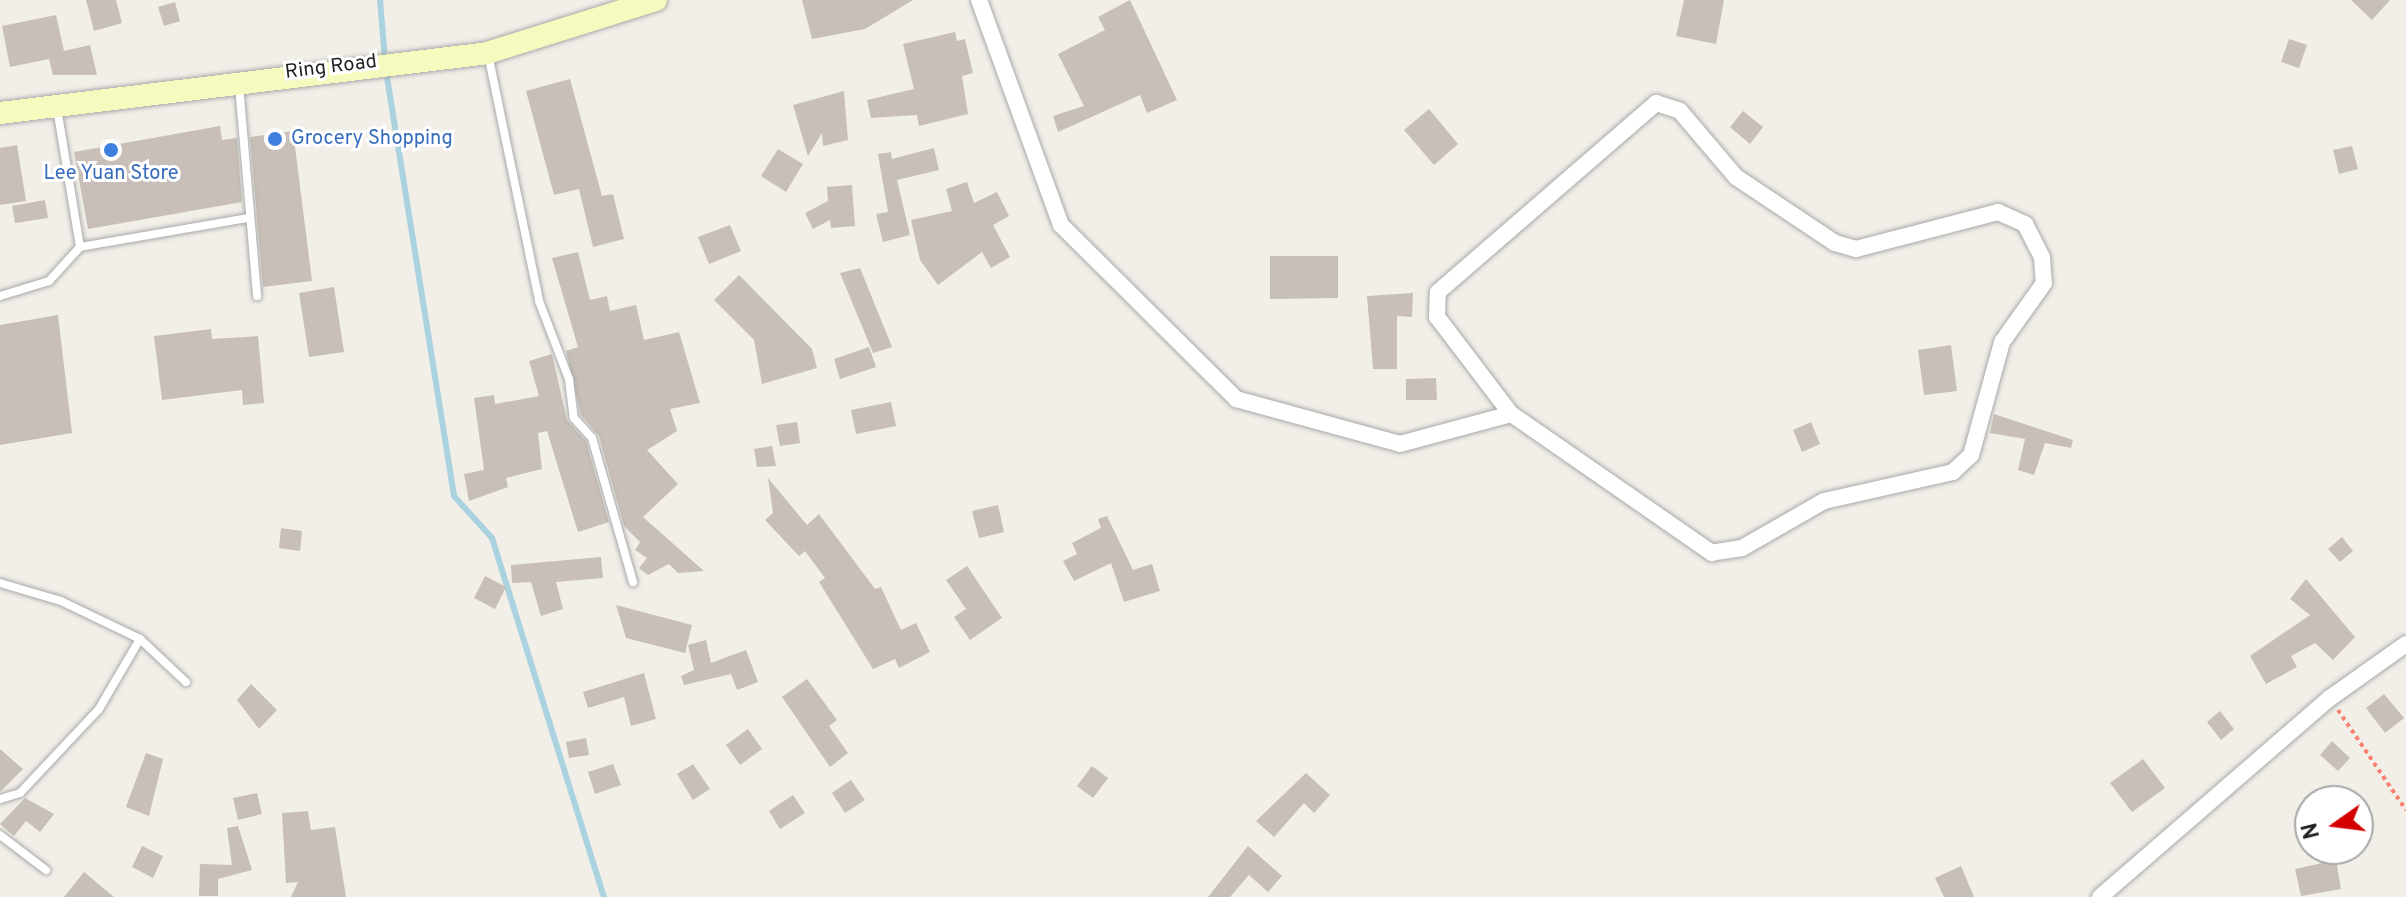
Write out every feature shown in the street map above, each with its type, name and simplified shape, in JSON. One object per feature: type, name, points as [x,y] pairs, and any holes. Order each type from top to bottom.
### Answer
[{"type":"main road","name":"Ring Road","points":[[0,113],[365,63],[487,53],[656,0]]},
{"type":"street","points":[[979,0],[1061,225],[1236,399],[1400,444],[1511,414],[1712,553],[1742,548],[1824,501],[1953,472],[1971,455],[2002,342],[2044,283],[2042,257],[2025,224],[1998,212],[1856,249],[1835,243],[1736,177],[1680,111],[1656,103],[1552,200],[1438,292],[1437,317],[1511,414]]},
{"type":"street","points":[[2100,897],[2330,698],[2406,644]]},
{"type":"lane","points":[[487,53],[539,301],[569,379],[574,418],[592,438],[633,582]]},
{"type":"lane","points":[[238,80],[257,296]]},
{"type":"lane","points":[[56,104],[80,247]]},
{"type":"lane","points":[[0,296],[49,281],[80,247],[248,218]]},
{"type":"lane","points":[[0,583],[61,601],[140,639],[186,682]]},
{"type":"lane","points":[[0,799],[20,793],[99,709],[140,639]]},
{"type":"lane","points":[[0,835],[46,870]]},
{"type":"path","points":[[2330,698],[2406,810]]},
{"type":"building","points":[[86,0],[116,0],[122,23],[94,31]]},
{"type":"building","points":[[802,0],[913,0],[865,29],[812,39]]},
{"type":"building","points":[[1130,0],[1177,100],[1147,113],[1140,95],[1058,132],[1053,116],[1084,106],[1058,54],[1105,30],[1098,17]]},
{"type":"building","points":[[1684,0],[1724,0],[1716,44],[1676,36]]},
{"type":"building","points":[[2351,0],[2390,0],[2372,20]]},
{"type":"building","points":[[175,2],[180,21],[164,26],[158,7]]},
{"type":"building","points":[[56,15],[64,51],[90,45],[97,75],[53,75],[49,59],[10,67],[2,26]]},
{"type":"building","points":[[955,32],[957,41],[965,39],[973,73],[962,76],[968,114],[919,126],[917,115],[871,118],[867,100],[914,89],[903,44]]},
{"type":"building","points":[[2289,39],[2307,45],[2299,68],[2281,62]]},
{"type":"building","points":[[570,79],[602,196],[613,194],[624,239],[593,247],[579,189],[554,195],[526,91]]},
{"type":"building","points":[[844,91],[848,140],[823,146],[822,133],[808,156],[793,105]]},
{"type":"building","points":[[1429,109],[1458,144],[1434,165],[1404,130]]},
{"type":"building","points":[[1743,111],[1763,127],[1750,144],[1730,127]]},
{"type":"building","points":[[220,126],[222,140],[237,138],[242,202],[88,229],[74,152]]},
{"type":"building","points":[[293,131],[312,281],[263,287],[250,137]]},
{"type":"building","points":[[17,145],[26,201],[0,205],[0,148]]},
{"type":"building","points":[[2352,146],[2358,169],[2339,174],[2333,150]]},
{"type":"building","points":[[934,148],[939,170],[897,180],[910,235],[883,242],[876,214],[888,212],[878,154],[891,152],[892,159]]},
{"type":"building","points":[[778,149],[803,164],[786,192],[761,176]]},
{"type":"building","points":[[967,182],[974,203],[997,192],[1009,216],[993,225],[1010,257],[991,268],[982,252],[938,285],[920,260],[911,220],[952,211],[946,189]]},
{"type":"building","points":[[852,185],[855,226],[831,228],[830,220],[813,229],[805,213],[828,201],[827,187]]},
{"type":"building","points":[[45,200],[48,218],[15,223],[12,206]]},
{"type":"building","points":[[730,225],[741,251],[709,264],[698,237]]},
{"type":"building","points":[[578,252],[590,300],[607,296],[610,311],[636,305],[644,340],[679,332],[700,403],[670,409],[677,431],[647,450],[678,484],[643,517],[704,571],[678,573],[669,564],[648,575],[639,568],[647,558],[635,550],[640,542],[624,526],[599,436],[581,415],[566,351],[578,347],[552,258]]},
{"type":"building","points":[[1270,256],[1338,256],[1338,298],[1270,299]]},
{"type":"building","points":[[860,268],[892,347],[873,353],[840,273]]},
{"type":"building","points":[[739,275],[812,349],[817,368],[762,384],[754,340],[714,300]]},
{"type":"building","points":[[334,287],[344,352],[309,357],[299,293]]},
{"type":"building","points":[[1413,293],[1412,317],[1397,316],[1397,369],[1373,369],[1367,296]]},
{"type":"building","points":[[58,315],[72,433],[0,445],[0,325]]},
{"type":"building","points":[[211,329],[212,339],[258,336],[264,403],[243,405],[242,390],[162,400],[154,336]]},
{"type":"building","points":[[1951,345],[1957,391],[1924,395],[1918,350]]},
{"type":"building","points":[[869,347],[876,367],[840,379],[834,359]]},
{"type":"building","points":[[552,354],[567,420],[586,441],[609,522],[578,532],[547,431],[538,433],[542,469],[506,478],[508,487],[469,501],[464,474],[484,470],[474,398],[494,395],[495,404],[539,396],[529,361]]},
{"type":"building","points":[[1436,378],[1437,400],[1406,400],[1406,379]]},
{"type":"building","points":[[891,402],[896,426],[856,434],[851,410]]},
{"type":"building","points":[[1994,414],[2073,440],[2071,448],[2045,443],[2034,475],[2018,470],[2025,439],[1990,433]]},
{"type":"building","points":[[797,422],[800,443],[780,446],[776,425]]},
{"type":"building","points":[[1811,422],[1820,444],[1802,452],[1793,430]]},
{"type":"building","points":[[772,446],[776,466],[757,467],[754,449]]},
{"type":"building","points":[[768,478],[807,525],[819,514],[875,589],[881,587],[901,630],[916,623],[930,652],[899,668],[895,659],[873,669],[819,582],[825,578],[805,551],[799,556],[765,520],[773,513]]},
{"type":"building","points":[[998,505],[1004,532],[979,538],[972,511]]},
{"type":"building","points":[[1107,516],[1133,570],[1152,564],[1160,591],[1124,602],[1111,563],[1074,581],[1063,561],[1077,554],[1072,543],[1101,528],[1098,519]]},
{"type":"building","points":[[281,528],[302,531],[300,551],[279,548]]},
{"type":"building","points":[[2342,537],[2353,551],[2340,562],[2328,549]]},
{"type":"building","points":[[601,557],[603,578],[556,582],[563,609],[541,616],[531,582],[512,583],[511,565]]},
{"type":"building","points":[[967,566],[1002,618],[970,640],[954,617],[966,609],[946,580]]},
{"type":"building","points":[[485,576],[506,587],[495,609],[474,598]]},
{"type":"building","points":[[2306,579],[2355,637],[2333,660],[2315,643],[2291,656],[2297,667],[2266,684],[2250,656],[2310,615],[2290,599]]},
{"type":"building","points":[[616,605],[692,625],[685,653],[626,638]]},
{"type":"building","points":[[706,640],[711,663],[746,650],[758,682],[737,690],[731,674],[684,685],[681,676],[694,670],[688,645]]},
{"type":"building","points":[[644,673],[656,719],[631,726],[624,697],[588,708],[583,692]]},
{"type":"building","points":[[807,679],[837,720],[829,726],[848,753],[830,767],[782,697]]},
{"type":"building","points":[[251,684],[277,710],[259,729],[237,700]]},
{"type":"building","points":[[2384,694],[2404,718],[2385,733],[2366,708]]},
{"type":"building","points":[[2220,711],[2234,729],[2221,740],[2207,722]]},
{"type":"building","points":[[748,729],[762,749],[740,765],[726,745]]},
{"type":"building","points":[[586,738],[589,755],[569,758],[566,742]]},
{"type":"building","points":[[2332,741],[2350,758],[2338,771],[2320,755]]},
{"type":"building","points":[[0,749],[23,769],[0,792]]},
{"type":"building","points":[[146,753],[163,759],[149,816],[126,807]]},
{"type":"building","points":[[2143,759],[2165,788],[2132,812],[2110,783]]},
{"type":"building","points":[[613,764],[621,785],[595,794],[588,772]]},
{"type":"building","points":[[693,764],[710,789],[693,800],[677,774]]},
{"type":"building","points":[[1092,766],[1108,778],[1093,798],[1077,786]]},
{"type":"building","points":[[1306,773],[1330,795],[1314,813],[1304,803],[1274,837],[1256,821]]},
{"type":"building","points":[[851,780],[865,800],[845,813],[832,793]]},
{"type":"building","points":[[257,793],[262,814],[238,820],[233,798]]},
{"type":"building","points":[[793,795],[805,813],[780,829],[769,811]]},
{"type":"building","points":[[25,798],[54,814],[40,832],[26,821],[14,836],[0,824]]},
{"type":"building","points":[[308,811],[311,830],[335,827],[346,897],[291,897],[298,882],[286,883],[282,813]]},
{"type":"building","points":[[238,826],[252,870],[218,879],[218,896],[199,896],[200,864],[232,865],[227,828]]},
{"type":"building","points":[[142,846],[163,856],[153,878],[132,867]]},
{"type":"building","points":[[1248,846],[1282,876],[1268,892],[1249,875],[1230,897],[1208,897]]},
{"type":"building","points":[[2337,865],[2341,889],[2301,896],[2295,869]]},
{"type":"building","points":[[1961,866],[1974,897],[1944,897],[1935,878]]},
{"type":"building","points":[[84,872],[114,897],[64,897]]},
{"type":"waterway","points":[[380,0],[385,60]]},
{"type":"waterway","points":[[386,71],[454,496],[492,538],[604,897]]},
{"type":"place","name":"Grocery Shopping","points":[[275,139]]},
{"type":"place","name":"Lee Yuan Store","points":[[111,150]]}]
